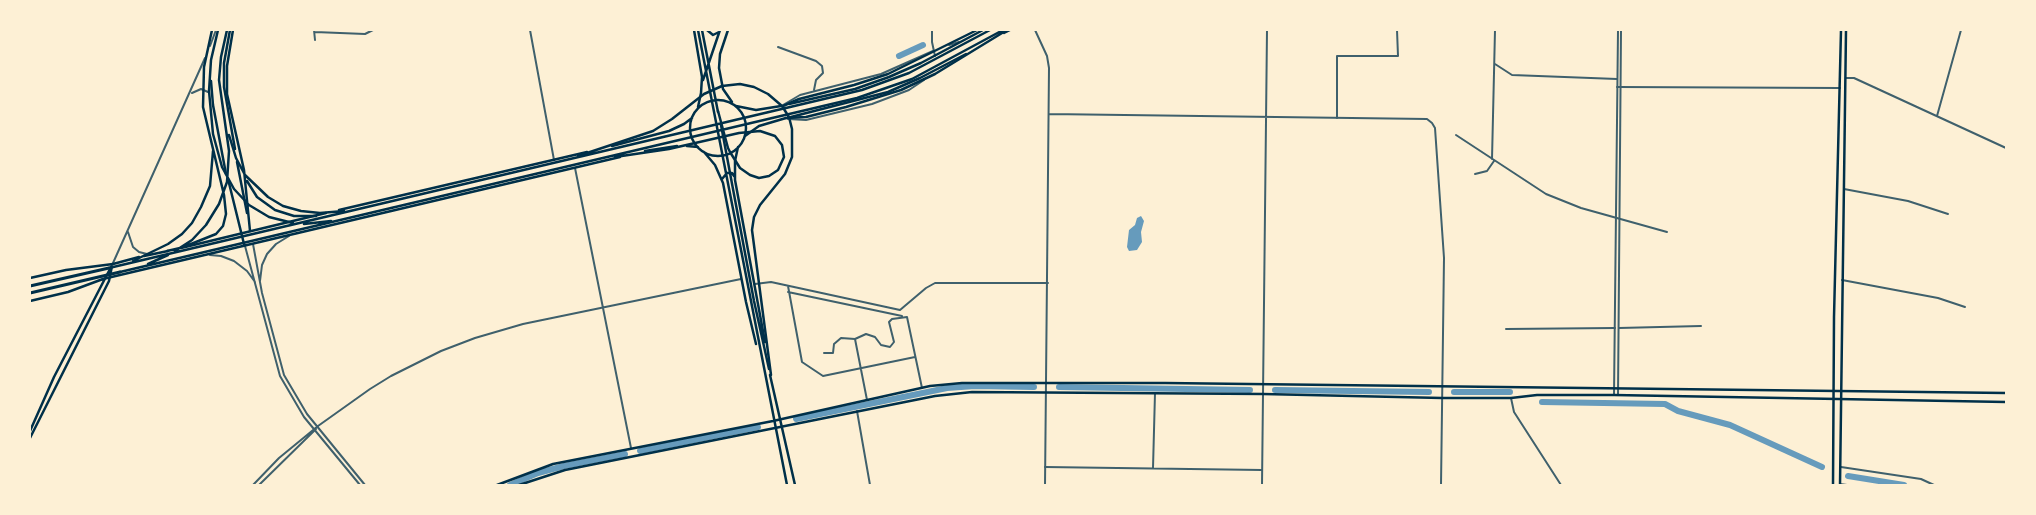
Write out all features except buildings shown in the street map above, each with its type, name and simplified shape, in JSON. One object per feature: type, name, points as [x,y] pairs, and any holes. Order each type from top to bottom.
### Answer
[{"type":"highway","points":[[30,286],[108,268]]},
{"type":"highway","points":[[30,292],[120,272]]},
{"type":"main road","points":[[167,251],[216,234],[223,226],[226,217],[226,205],[204,112],[202,91],[205,58],[212,30]]},
{"type":"main road","points":[[217,30],[211,62],[212,96],[230,192],[245,246]]},
{"type":"main road","points":[[108,268],[141,258],[163,248],[182,234],[194,219],[205,200],[212,177],[213,157],[209,75],[217,30]]},
{"type":"main road","points":[[120,272],[151,263],[172,253],[196,235],[211,218],[222,196],[228,175],[229,151],[223,113],[220,73],[230,30]]},
{"type":"main road","points":[[230,30],[226,87],[229,111],[245,176],[250,231]]},
{"type":"main road","points":[[230,30],[224,63],[224,95],[253,244]]},
{"type":"main road","points":[[694,30],[702,87]]},
{"type":"main road","points":[[698,30],[749,302],[786,485]]},
{"type":"main road","points":[[702,30],[754,301],[795,485]]},
{"type":"main road","points":[[706,30],[713,35],[720,30]]},
{"type":"main road","points":[[720,30],[709,60],[698,108],[692,118],[690,133],[698,147],[716,167],[722,180],[741,279],[764,377]]},
{"type":"main road","points":[[728,30],[720,54],[719,68],[723,89],[733,104]]},
{"type":"main road","points":[[977,30],[906,67],[863,83],[799,98],[783,106],[780,113],[786,118],[804,117],[877,99],[935,74],[1007,30]]},
{"type":"main road","points":[[698,108],[714,100],[725,100],[736,106],[756,110],[783,106],[872,84],[901,73],[983,30]]},
{"type":"main road","points":[[108,268],[873,87],[915,70],[990,30]]},
{"type":"main road","points":[[120,272],[881,91],[918,76],[1007,30]]},
{"type":"main road","points":[[704,152],[720,156],[732,152],[738,147],[745,136],[756,128],[786,118],[876,96],[900,87],[934,71],[1007,30]]},
{"type":"main road","points":[[1833,485],[1833,391],[1841,30]]},
{"type":"main road","points":[[1840,484],[1846,30]]},
{"type":"main road","points":[[557,162],[653,131],[704,94],[718,87],[740,84],[759,89],[772,97],[784,110],[792,125],[794,143],[788,168],[762,201],[754,217],[752,239],[760,283],[770,375]]},
{"type":"main road","points":[[736,106],[745,120],[745,136]]},
{"type":"main road","points":[[603,158],[676,148],[711,139],[720,137],[730,135],[739,132],[757,131],[773,135],[782,145],[784,157],[778,170],[769,176],[759,178],[742,170],[729,150],[726,138],[723,129],[718,111]]},
{"type":"main road","points":[[223,113],[232,146],[242,168],[253,184],[273,200],[295,210],[315,213],[342,211],[380,204]]},
{"type":"main road","points":[[211,115],[218,154],[228,179],[241,197],[259,212],[275,220],[297,224],[364,214]]},
{"type":"main road","points":[[30,278],[73,269],[113,264],[647,138],[676,128],[692,118]]},
{"type":"main road","points":[[647,138],[652,139],[654,142],[654,147],[650,150]]},
{"type":"main road","points":[[30,301],[63,294],[103,279],[650,150],[680,146],[698,147]]},
{"type":"main road","points":[[738,147],[735,161],[735,177],[770,375]]},
{"type":"main road","points":[[722,180],[723,176],[727,173],[732,173],[735,177]]},
{"type":"main road","points":[[245,176],[257,197],[275,210],[294,216],[316,216]]},
{"type":"main road","points":[[30,438],[110,278],[113,264]]},
{"type":"main road","points":[[30,431],[54,377],[103,279],[113,264]]},
{"type":"main road","points":[[497,485],[553,464],[773,421],[922,388],[962,383],[1443,386],[1616,390],[2006,393]]},
{"type":"main road","points":[[519,485],[565,470],[952,393],[1263,394],[1442,398],[1616,395],[2006,402]]},
{"type":"street","points":[[113,264],[189,97],[217,30]]},
{"type":"street","points":[[315,40],[314,31],[365,34],[373,30]]},
{"type":"street","points":[[530,30],[554,160]]},
{"type":"street","points":[[932,30],[935,56]]},
{"type":"street","points":[[1035,30],[1049,68],[1045,485]]},
{"type":"street","points":[[1262,485],[1267,30]]},
{"type":"street","points":[[1336,118],[1337,56],[1398,56],[1397,30]]},
{"type":"street","points":[[1475,174],[1487,171],[1493,160],[1495,30]]},
{"type":"street","points":[[1619,30],[1617,79],[1619,87]]},
{"type":"street","points":[[1616,395],[1619,30]]},
{"type":"street","points":[[1937,116],[1961,30]]},
{"type":"street","points":[[783,106],[793,98],[882,74],[933,50],[964,40]]},
{"type":"street","points":[[778,47],[816,61],[822,66],[824,73],[814,83],[814,92]]},
{"type":"street","points":[[1494,63],[1512,75],[1617,79]]},
{"type":"street","points":[[786,118],[804,120],[878,102],[911,89],[934,71]]},
{"type":"street","points":[[1846,78],[1854,78],[2006,148]]},
{"type":"street","points":[[1619,87],[1840,88]]},
{"type":"street","points":[[189,97],[201,89],[208,91],[212,96]]},
{"type":"street","points":[[1049,114],[1336,118],[1427,120],[1432,122],[1444,258],[1441,485]]},
{"type":"street","points":[[1456,135],[1546,194],[1581,208],[1667,232]]},
{"type":"street","points":[[575,168],[631,448]]},
{"type":"street","points":[[1844,189],[1908,201],[1948,214]]},
{"type":"street","points":[[128,231],[133,247],[141,252],[152,254]]},
{"type":"street","points":[[261,286],[261,269],[267,254],[279,241],[294,234]]},
{"type":"street","points":[[253,244],[261,286],[284,375],[298,401],[365,485]]},
{"type":"street","points":[[245,246],[280,376],[294,403],[360,485]]},
{"type":"street","points":[[207,255],[221,256],[238,263],[250,274],[257,286]]},
{"type":"street","points":[[259,485],[318,426],[370,389],[441,351],[509,328],[741,279]]},
{"type":"street","points":[[1842,280],[1938,298],[1965,307]]},
{"type":"street","points":[[755,284],[772,282],[900,310]]},
{"type":"street","points":[[900,310],[926,288],[935,283],[1048,283]]},
{"type":"street","points":[[788,286],[802,362],[823,376],[915,357]]},
{"type":"street","points":[[788,292],[907,318],[922,388]]},
{"type":"street","points":[[900,310],[902,317]]},
{"type":"street","points":[[824,353],[833,353],[834,344],[841,338],[855,339],[862,334],[870,334],[875,337],[880,345],[890,347],[894,342],[890,322],[892,319],[902,317]]},
{"type":"street","points":[[1506,329],[1701,326]]},
{"type":"street","points":[[855,339],[867,400]]},
{"type":"street","points":[[1153,468],[1155,393]]},
{"type":"street","points":[[1511,398],[1514,412],[1561,485]]},
{"type":"street","points":[[857,411],[870,485]]},
{"type":"street","points":[[253,485],[279,458],[315,429]]},
{"type":"street","points":[[1045,467],[1262,470]]},
{"type":"street","points":[[1841,467],[1921,479],[1934,485]]},
{"type":"street","points":[[1840,484],[1847,485]]},
{"type":"street","points":[[1949,485],[1961,485]]},
{"type":"water","points":[[1141,216],[1144,221],[1141,232],[1142,242],[1137,250],[1129,251],[1127,247],[1129,230],[1135,225],[1137,218]]},
{"type":"waterway","points":[[899,56],[923,45]]},
{"type":"waterway","points":[[796,419],[947,388],[975,386],[1034,387]]},
{"type":"waterway","points":[[1059,387],[1250,390]]},
{"type":"waterway","points":[[1275,390],[1429,392]]},
{"type":"waterway","points":[[1454,392],[1510,392]]},
{"type":"waterway","points":[[1542,402],[1665,404],[1678,411],[1730,425],[1822,467]]},
{"type":"waterway","points":[[640,451],[758,427]]},
{"type":"waterway","points":[[510,485],[538,473],[625,454]]},
{"type":"waterway","points":[[1848,476],[1904,485]]}]
